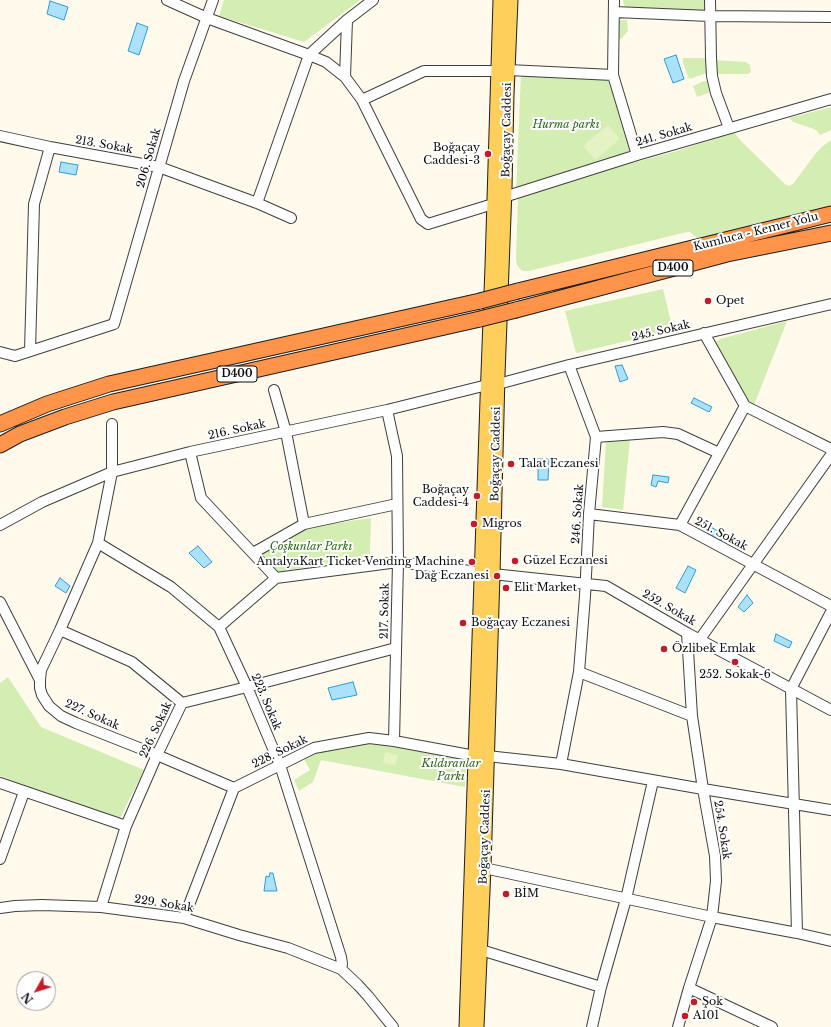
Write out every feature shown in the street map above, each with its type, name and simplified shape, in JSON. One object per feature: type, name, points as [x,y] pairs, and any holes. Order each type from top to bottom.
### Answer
[{"type":"highway","name":"Kumluca - Kemer Yolu","points":[[0,424],[47,404],[109,384],[480,301],[831,214]]},
{"type":"highway","name":"Kumluca - Kemer Yolu","points":[[0,445],[20,434],[65,417],[113,402],[480,319],[726,254],[831,233]]},
{"type":"main road","name":"Boğaçay Caddesi","points":[[466,1027],[481,756],[492,384],[492,266],[499,201],[503,70],[500,0]]},
{"type":"main road","name":"Boğaçay Caddesi","points":[[503,70],[511,0]]},
{"type":"main road","name":"Boğaçay Caddesi","points":[[477,1027],[484,868],[481,756]]},
{"type":"street","points":[[167,0],[206,18],[309,54],[326,62],[345,77],[362,100],[424,71],[503,70],[613,75]]},
{"type":"street","name":"206. Sokak","points":[[30,352],[114,324],[184,81],[213,0]]},
{"type":"street","points":[[257,203],[309,54],[347,20],[373,0]]},
{"type":"street","points":[[614,0],[613,75],[637,155]]},
{"type":"street","points":[[710,0],[712,76],[716,93],[729,128]]},
{"type":"street","points":[[614,12],[710,16],[831,17]]},
{"type":"street","points":[[345,77],[347,20]]},
{"type":"street","name":"241. Sokak","points":[[362,100],[421,219],[428,224],[637,155],[831,99]]},
{"type":"street","name":"213. Sokak","points":[[0,136],[50,147],[159,167],[257,203],[291,218]]},
{"type":"street","points":[[0,352],[15,356],[30,352],[34,204],[50,147]]},
{"type":"street","name":"245. Sokak","points":[[492,384],[831,304]]},
{"type":"street","points":[[704,334],[745,406],[831,449]]},
{"type":"street","name":"246. Sokak","points":[[561,764],[579,672],[589,514],[596,437],[569,365]]},
{"type":"street","name":"216. Sokak","points":[[0,525],[42,502],[112,472],[190,452],[387,410],[492,384]]},
{"type":"street","points":[[274,390],[286,432],[304,524]]},
{"type":"street","points":[[680,526],[745,406]]},
{"type":"street","name":"217. Sokak","points":[[387,410],[397,456],[398,562],[394,741]]},
{"type":"street","points":[[40,680],[41,670],[98,543],[112,472],[112,424]]},
{"type":"street","points":[[596,437],[663,432],[678,434],[719,453]]},
{"type":"street","points":[[190,452],[201,498],[276,578],[218,627]]},
{"type":"street","points":[[700,639],[831,455]]},
{"type":"street","points":[[253,553],[304,524],[398,504]]},
{"type":"street","name":"251. Sokak","points":[[589,514],[680,526],[831,606]]},
{"type":"street","name":"223. Sokak","points":[[98,543],[171,587],[218,627],[247,687],[280,765],[341,957],[341,970]]},
{"type":"street","name":"252. Sokak","points":[[276,578],[398,562],[606,586],[688,633],[831,710]]},
{"type":"street","name":"227. Sokak","points":[[0,602],[40,680],[42,695],[49,706],[61,716],[76,724],[157,755],[234,788]]},
{"type":"street","points":[[798,933],[791,689],[831,612]]},
{"type":"street","points":[[60,630],[132,662],[182,702]]},
{"type":"street","name":"254. Sokak","points":[[678,1027],[712,917],[716,881],[715,856],[692,716],[688,633]]},
{"type":"street","name":"226. Sokak","points":[[101,907],[126,826],[182,702],[247,687],[396,648]]},
{"type":"street","points":[[579,672],[692,716]]},
{"type":"street","name":"228. Sokak","points":[[234,788],[314,748],[370,738],[481,756],[561,764],[831,810]]},
{"type":"street","points":[[592,1027],[601,987],[626,899],[653,780]]},
{"type":"street","points":[[0,783],[126,826]]},
{"type":"street","points":[[184,918],[234,788]]},
{"type":"street","points":[[0,859],[24,792]]},
{"type":"street","points":[[484,868],[831,941]]},
{"type":"street","name":"229. Sokak","points":[[0,908],[42,904],[101,907],[184,918],[288,948],[341,970]]},
{"type":"street","points":[[481,950],[601,987]]},
{"type":"street","points":[[341,970],[363,990],[393,1027]]},
{"type":"street","points":[[689,988],[772,1027]]},
{"type":"green space","points":[[224,0],[360,0],[304,42],[219,16]]},
{"type":"green space","points":[[623,0],[707,0],[707,12],[627,8],[624,5]]},
{"type":"green space","points":[[616,20],[627,20],[628,31],[621,39],[615,39]]},
{"type":"green space","points":[[683,58],[706,58],[707,73],[689,79],[683,63]]},
{"type":"green space","points":[[714,60],[746,62],[750,65],[751,72],[748,74],[716,74]]},
{"type":"green space","name":"Hurma parkı","points":[[521,74],[604,79],[609,82],[630,150],[626,155],[516,191]]},
{"type":"green space","points":[[704,81],[708,81],[711,92],[697,97],[693,86]]},
{"type":"green space","points":[[831,107],[831,130],[820,135],[814,129],[793,122],[789,118]]},
{"type":"green space","points":[[608,125],[620,139],[595,160],[583,146]]},
{"type":"green space","points":[[734,132],[741,141],[785,184],[789,186],[793,184],[816,153],[831,140],[831,207],[700,238],[697,238],[690,232],[687,232],[529,271],[523,271],[517,265],[518,198],[617,167],[677,151]]},
{"type":"green space","points":[[663,289],[673,330],[576,353],[565,311]]},
{"type":"green space","points":[[787,321],[754,405],[744,397],[715,342],[720,339]]},
{"type":"green space","points":[[630,439],[623,510],[602,507],[606,441]]},
{"type":"green space","name":"Çoşkunlar Parkı","points":[[371,518],[370,556],[278,572],[261,553],[303,528]]},
{"type":"green space","points":[[343,546],[343,557],[330,559],[330,548]]},
{"type":"green space","points":[[8,677],[41,727],[144,770],[119,820],[0,776],[0,683]]},
{"type":"green space","name":"Kıldıranlar Parkı","points":[[371,743],[466,760],[465,787],[321,760],[313,782],[299,791],[294,780],[310,770],[304,759],[316,753]]},
{"type":"green space","points":[[385,752],[398,755],[395,765],[383,763]]},
{"type":"water","points":[[50,1],[68,7],[64,20],[47,14]]},
{"type":"water","points":[[137,23],[148,27],[139,55],[128,51]]},
{"type":"water","points":[[676,55],[684,79],[673,83],[664,59]]},
{"type":"water","points":[[61,162],[78,165],[76,175],[59,172]]},
{"type":"water","points":[[622,365],[628,379],[620,382],[615,366]]},
{"type":"water","points":[[694,398],[712,407],[709,412],[691,403]]},
{"type":"water","points":[[538,459],[549,459],[548,480],[538,480]]},
{"type":"water","points":[[653,475],[669,477],[668,483],[658,481],[656,487],[651,485]]},
{"type":"water","points":[[711,527],[724,535],[721,541],[707,533]]},
{"type":"water","points":[[198,546],[212,562],[204,568],[189,553]]},
{"type":"water","points":[[688,566],[696,570],[685,593],[676,588]]},
{"type":"water","points":[[60,578],[70,586],[66,593],[55,586]]},
{"type":"water","points":[[747,595],[753,603],[744,612],[738,607]]},
{"type":"water","points":[[776,634],[792,642],[789,648],[774,641]]},
{"type":"water","points":[[353,682],[357,695],[332,700],[328,688]]},
{"type":"water","points":[[270,873],[273,873],[277,891],[264,891],[266,876],[269,877]]},
{"type":"place","name":"Boğaçay Caddesi-3","points":[[488,154]]},
{"type":"place","name":"Opet","points":[[708,301]]},
{"type":"place","name":"Talat Eczanesi","points":[[511,464]]},
{"type":"place","name":"Boğaçay Caddesi-4","points":[[477,496]]},
{"type":"place","name":"Migros","points":[[474,524]]},
{"type":"place","name":"Güzel Eczanesi","points":[[515,561]]},
{"type":"place","name":"AntalyaKart Ticket Vending Machine","points":[[472,562]]},
{"type":"place","name":"Dağ Eczanesi","points":[[497,576]]},
{"type":"place","name":"Elit Market","points":[[506,588]]},
{"type":"place","name":"Boğaçay Eczanesi","points":[[463,623]]},
{"type":"place","name":"Özlibek Emlak","points":[[664,649]]},
{"type":"place","name":"252. Sokak-6","points":[[735,662]]},
{"type":"place","name":"BİM","points":[[506,894]]},
{"type":"place","name":"Şok","points":[[694,1002]]},
{"type":"place","name":"A101","points":[[685,1016]]}]
